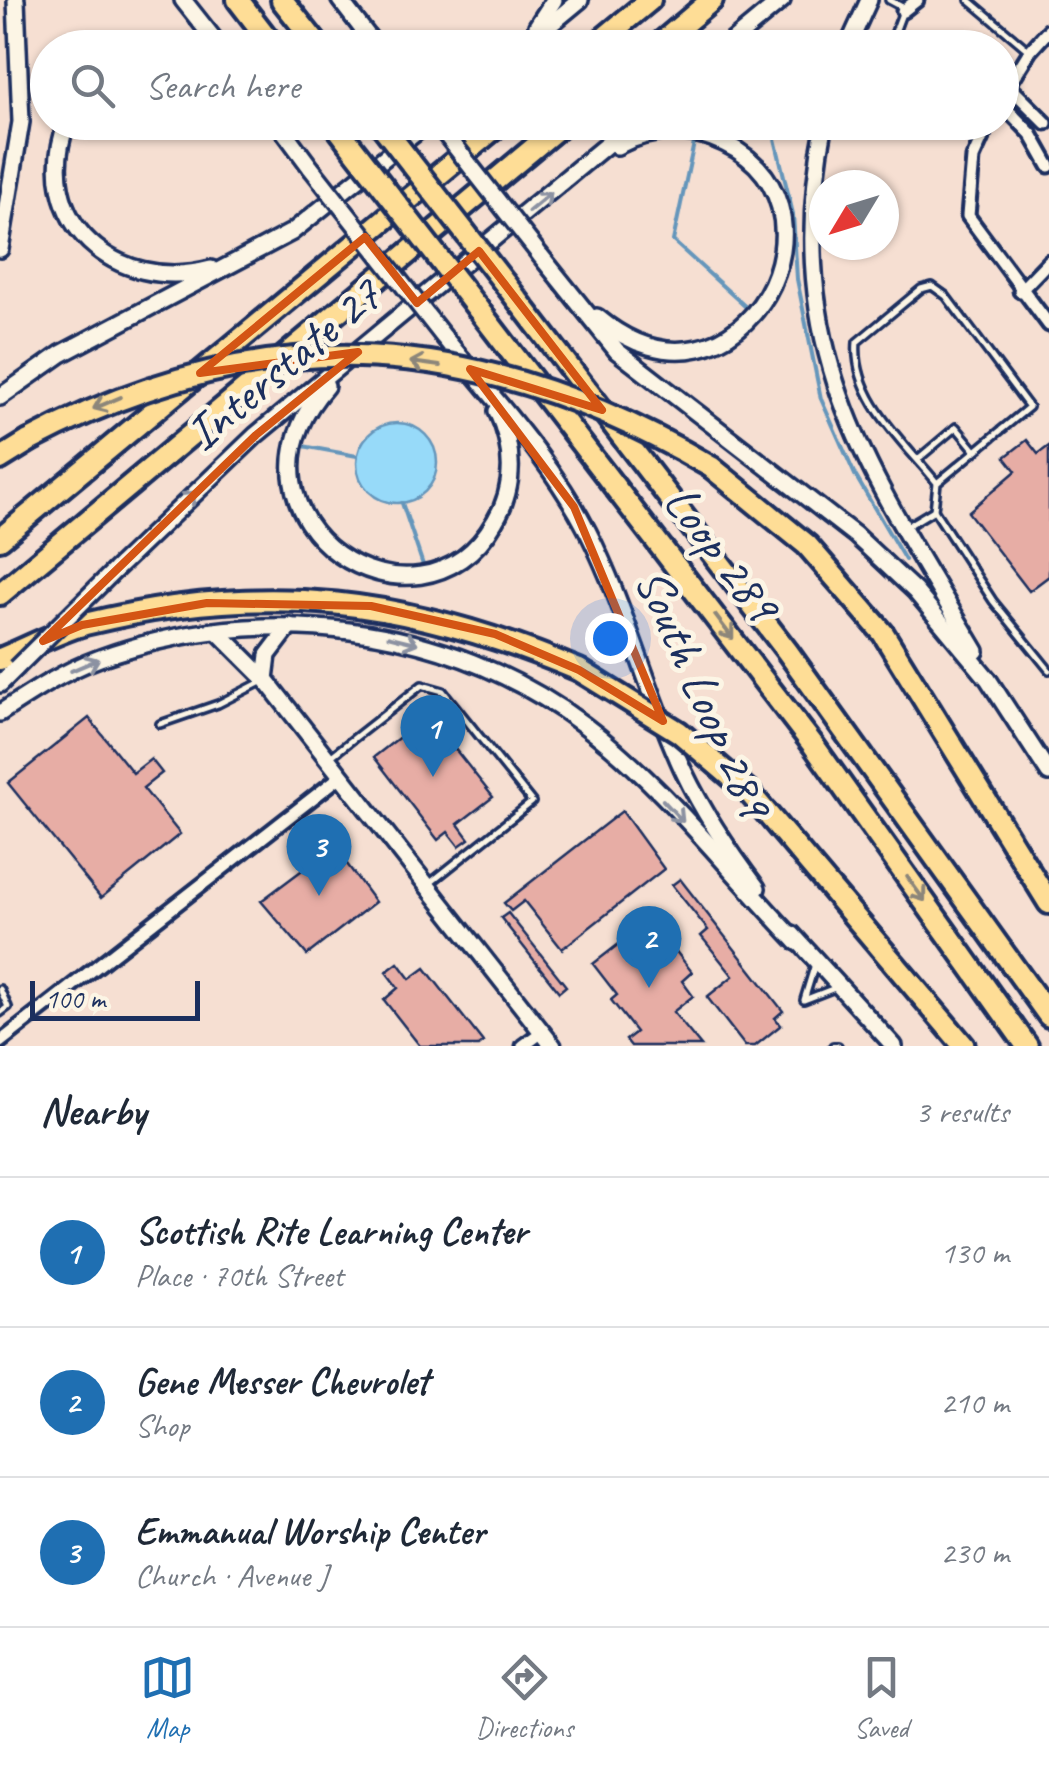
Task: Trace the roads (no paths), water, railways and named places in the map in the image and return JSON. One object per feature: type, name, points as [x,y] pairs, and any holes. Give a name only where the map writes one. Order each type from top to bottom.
[{"type":"highway","points":[[238,0],[261,30]]},
{"type":"highway","points":[[282,0],[306,30]]},
{"type":"highway","points":[[614,30],[650,0]]},
{"type":"highway","points":[[676,30],[712,0]]},
{"type":"highway","name":"Loop 289","points":[[346,140],[814,746],[1026,1046]]},
{"type":"highway","name":"Loop 289","points":[[392,140],[788,651],[1049,1016]]},
{"type":"highway","points":[[0,539],[480,140]]},
{"type":"highway","points":[[0,594],[543,140]]},
{"type":"highway","points":[[0,459],[95,408],[177,378],[262,358],[331,354],[478,371],[552,391],[644,428],[711,468],[807,545],[883,634],[1049,903]]},
{"type":"highway","points":[[8,664],[82,625],[160,610],[263,600],[371,606],[495,634],[580,670],[679,732],[748,790],[964,1046]]},
{"type":"main road","points":[[0,249],[21,122],[16,0]]},
{"type":"main road","points":[[183,0],[207,30]]},
{"type":"main road","points":[[340,0],[364,30]]},
{"type":"main road","points":[[350,0],[367,30]]},
{"type":"main road","points":[[534,30],[554,0]]},
{"type":"main road","points":[[542,30],[580,0]]},
{"type":"main road","points":[[746,30],[782,0]]},
{"type":"main road","points":[[855,30],[869,0]]},
{"type":"main road","points":[[61,140],[58,150],[63,200],[71,220],[93,246],[122,266],[156,275],[200,272],[292,232]]},
{"type":"main road","name":"South Loop 289","points":[[290,140],[574,507],[604,565],[691,787],[716,832],[797,942],[894,1046]]},
{"type":"main road","name":"Interstate 27","points":[[0,397],[61,354],[292,232],[409,140]]},
{"type":"main road","points":[[447,140],[566,292],[617,350],[892,568],[954,636],[1024,731]]},
{"type":"main road","name":"Interstate 27","points":[[0,684],[8,664],[115,570],[256,435],[613,140]]},
{"type":"main road","points":[[591,159],[634,140]]},
{"type":"main road","points":[[566,292],[632,342],[686,351],[716,342],[752,318],[775,284],[784,253],[782,219],[771,189],[743,157],[718,140]]},
{"type":"main road","points":[[823,140],[812,224],[821,333],[860,453],[1049,773]]},
{"type":"main road","points":[[369,342],[304,414],[291,454],[294,489],[310,528],[340,557],[356,565],[391,576],[428,572],[458,560],[491,529],[505,502],[511,470],[507,438],[486,390]]},
{"type":"main road","points":[[265,679],[268,655],[290,626]]},
{"type":"main road","points":[[0,712],[62,674],[100,658],[217,631],[290,626],[356,630],[410,641],[499,675],[554,704],[607,744],[642,776],[797,942]]},
{"type":"main road","points":[[217,631],[265,679],[553,1046]]},
{"type":"street","points":[[902,10],[917,0]]},
{"type":"street","points":[[1019,68],[1049,30]]},
{"type":"street","points":[[1019,102],[1048,122],[1031,134]]},
{"type":"street","points":[[1019,122],[1049,166]]},
{"type":"street","points":[[981,140],[973,158],[968,216],[1049,326]]},
{"type":"street","points":[[1020,291],[1049,261]]},
{"type":"street","points":[[0,1042],[340,776]]},
{"type":"street","points":[[524,1046],[542,1032]]},
{"type":"lane","points":[[889,0],[902,10],[895,30]]},
{"type":"lane","points":[[969,0],[1005,30]]},
{"type":"lane","points":[[1019,42],[1030,51]]},
{"type":"lane","points":[[936,483],[1028,407],[946,296],[932,286],[921,289],[856,342],[861,386],[936,483],[934,510],[994,601],[1049,670]]},
{"type":"lane","points":[[918,459],[956,427],[975,450]]},
{"type":"lane","points":[[903,529],[934,510]]},
{"type":"lane","points":[[160,724],[235,697],[265,679]]},
{"type":"lane","points":[[328,760],[422,685],[443,691],[532,802],[427,886]]},
{"type":"lane","points":[[816,962],[804,1000],[839,987]]},
{"type":"lane","points":[[0,989],[8,1006],[0,1013]]},
{"type":"water","points":[[389,423],[405,423],[426,434],[437,463],[426,492],[405,503],[389,503],[375,497],[363,485],[357,471],[357,455],[363,441],[375,429]]},
{"type":"waterway","points":[[775,140],[793,214],[797,279],[821,399],[855,475],[905,560]]},
{"type":"waterway","points":[[694,143],[673,241],[748,309]]},
{"type":"waterway","points":[[303,446],[357,456]]},
{"type":"waterway","points":[[402,503],[423,565]]},
{"type":"place","name":"Scottish Rite Learning Center","points":[[433,777]]},
{"type":"place","name":"Emmanual Worship Center","points":[[319,896]]},
{"type":"place","name":"Gene Messer Chevrolet","points":[[649,988]]}]
